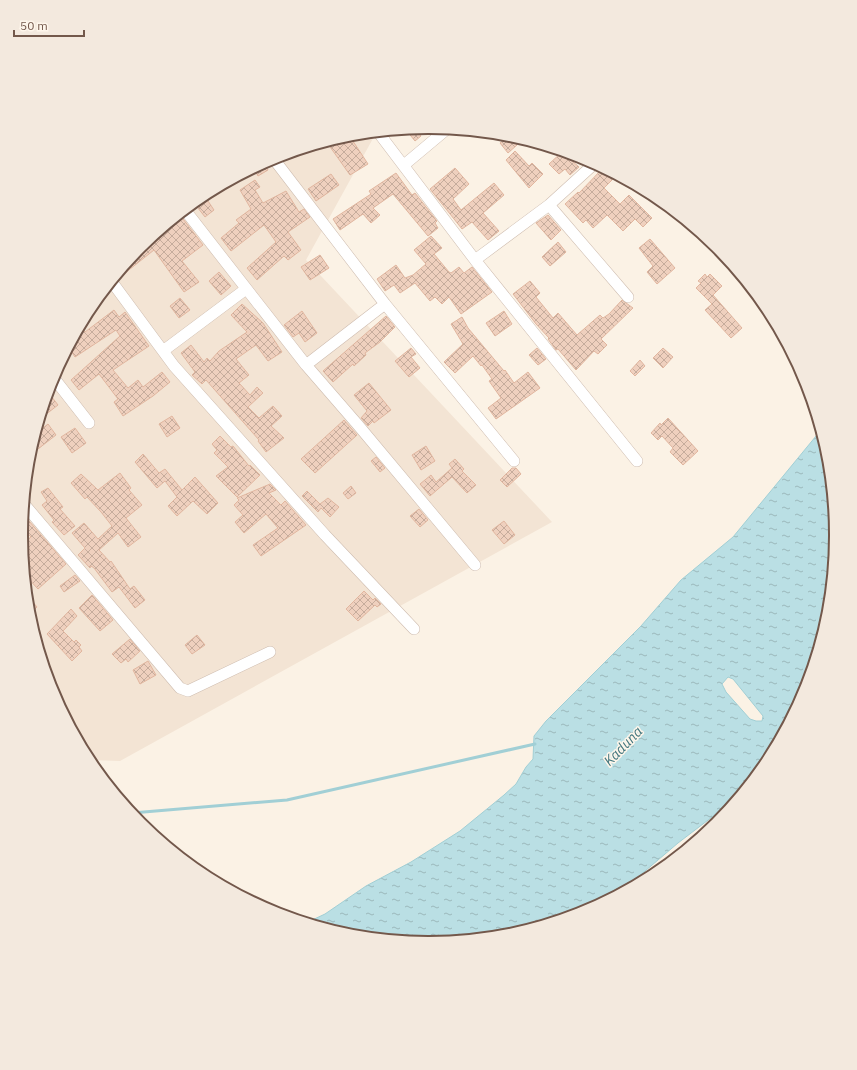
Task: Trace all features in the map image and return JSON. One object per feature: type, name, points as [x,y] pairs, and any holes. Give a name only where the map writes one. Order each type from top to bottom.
[{"type":"street","points":[[404,165],[440,134]]},
{"type":"street","points":[[382,137],[475,260],[637,461]]},
{"type":"street","points":[[278,164],[385,304],[514,461]]},
{"type":"street","points":[[475,260],[549,204],[589,168]]},
{"type":"street","points":[[549,204],[628,297]]},
{"type":"street","points":[[188,215],[306,365],[475,565]]},
{"type":"street","points":[[115,286],[174,366],[315,524],[414,629]]},
{"type":"street","points":[[163,351],[246,289]]},
{"type":"street","points":[[306,365],[385,304]]},
{"type":"street","points":[[58,383],[89,423]]},
{"type":"street","points":[[29,510],[180,688],[188,690],[270,652]]},
{"type":"shaded area","points":[[373,138],[306,260],[552,522],[120,761],[97,760],[69,712],[49,664],[31,587],[28,535],[31,483],[42,431],[58,382],[69,358],[95,312],[111,291],[145,252],[185,217],[228,188],[275,165],[325,148]]},
{"type":"water","name":"Kaduna","points":[[816,436],[826,483],[829,535],[826,587],[815,639],[799,688],[788,712],[762,758],[730,799],[715,815],[678,843],[641,874],[629,882],[582,905],[532,922],[481,932],[428,936],[376,932],[350,928],[315,919],[325,914],[366,886],[411,862],[460,831],[516,784],[526,767],[533,759],[534,736],[546,721],[641,626],[681,580],[733,537]],"holes":[[[728,677],[733,679],[763,716],[762,721],[750,719],[726,692],[722,684]]]},
{"type":"building","points":[[420,134],[421,136],[415,141],[410,135]]},
{"type":"building","points":[[353,141],[368,164],[350,175],[330,147]]},
{"type":"building","points":[[502,141],[517,145],[508,153],[500,143]]},
{"type":"building","points":[[515,151],[529,166],[532,163],[543,174],[529,188],[506,160]]},
{"type":"building","points":[[557,156],[573,162],[579,167],[570,175],[565,169],[559,174],[549,164]]},
{"type":"building","points":[[455,168],[469,184],[453,199],[461,210],[494,183],[504,195],[483,213],[499,231],[488,240],[472,222],[462,229],[430,189]]},
{"type":"building","points":[[267,169],[268,170],[258,176],[257,173]]},
{"type":"building","points":[[396,173],[412,195],[415,193],[437,221],[435,223],[438,228],[428,236],[393,194],[373,208],[380,215],[371,223],[363,214],[340,230],[333,219],[371,194],[369,191]]},
{"type":"building","points":[[599,173],[613,179],[604,188],[620,204],[629,195],[652,218],[643,227],[635,219],[623,231],[607,215],[593,228],[586,220],[583,223],[565,204],[578,192],[579,193]]},
{"type":"building","points":[[331,174],[339,185],[316,201],[308,189]]},
{"type":"building","points":[[255,180],[260,187],[255,190],[263,203],[286,191],[299,212],[304,209],[310,217],[288,232],[301,250],[288,260],[284,256],[257,280],[247,268],[276,242],[264,225],[231,251],[221,238],[239,223],[236,220],[251,209],[240,190]]},
{"type":"building","points":[[208,201],[214,210],[205,217],[198,208]]},
{"type":"building","points":[[548,215],[561,230],[551,240],[536,223]]},
{"type":"building","points":[[183,219],[203,245],[182,261],[199,282],[184,292],[154,250],[126,272],[164,234]]},
{"type":"building","points":[[431,236],[442,248],[434,254],[449,272],[451,273],[459,267],[464,273],[472,267],[492,292],[461,314],[449,297],[442,304],[435,297],[430,301],[415,283],[400,293],[394,285],[385,291],[377,279],[396,265],[405,278],[413,275],[426,264],[414,250]]},
{"type":"building","points":[[650,239],[675,268],[657,284],[647,272],[653,266],[639,248]]},
{"type":"building","points":[[558,242],[566,252],[550,266],[542,257]]},
{"type":"building","points":[[320,255],[329,268],[310,280],[301,267]]},
{"type":"building","points":[[219,272],[231,286],[221,295],[209,281]]},
{"type":"building","points":[[705,274],[707,277],[710,274],[722,286],[713,295],[742,328],[731,338],[705,310],[712,304],[696,288],[701,283],[698,281]]},
{"type":"building","points":[[530,281],[540,293],[536,297],[553,318],[558,313],[577,335],[600,315],[603,318],[609,314],[622,300],[633,308],[601,339],[607,345],[598,354],[594,351],[576,370],[558,349],[556,350],[548,339],[549,338],[513,294]]},
{"type":"building","points":[[180,298],[190,310],[179,318],[170,306]]},
{"type":"building","points":[[242,304],[263,323],[282,352],[268,361],[256,345],[236,359],[249,375],[239,383],[250,395],[257,387],[263,393],[248,407],[259,418],[273,406],[282,416],[271,426],[284,438],[266,452],[258,441],[259,440],[206,380],[202,384],[192,375],[195,372],[181,353],[191,345],[204,362],[207,358],[210,361],[219,351],[247,332],[231,315]]},
{"type":"building","points":[[114,310],[119,317],[125,312],[149,346],[113,370],[128,388],[138,380],[143,387],[162,372],[170,382],[153,396],[123,416],[114,402],[118,399],[99,374],[79,390],[71,380],[120,336],[116,330],[75,357],[72,353],[84,331],[85,332]]},
{"type":"building","points":[[302,311],[317,333],[305,342],[299,333],[293,337],[284,325]]},
{"type":"building","points":[[504,311],[512,324],[495,336],[486,323]]},
{"type":"building","points":[[386,316],[395,327],[380,342],[365,353],[366,355],[354,366],[353,364],[333,382],[323,371]]},
{"type":"building","points":[[462,317],[468,328],[504,371],[505,370],[514,383],[528,372],[540,388],[496,419],[488,408],[501,398],[489,381],[492,379],[482,365],[481,366],[473,356],[455,373],[444,362],[463,344],[451,324]]},
{"type":"building","points":[[411,348],[416,354],[411,357],[420,368],[409,377],[395,361]]},
{"type":"building","points":[[537,348],[546,359],[538,365],[529,355]]},
{"type":"building","points":[[663,348],[673,357],[663,368],[653,358]]},
{"type":"building","points":[[640,360],[645,366],[635,376],[630,371]]},
{"type":"building","points":[[369,383],[391,410],[374,423],[373,421],[368,426],[361,418],[367,411],[354,395]]},
{"type":"building","points":[[52,397],[58,405],[47,414]]},
{"type":"building","points":[[172,416],[180,428],[167,437],[159,424]]},
{"type":"building","points":[[668,418],[698,451],[683,465],[670,452],[673,448],[662,436],[658,440],[651,433],[660,423],[661,425]]},
{"type":"building","points":[[344,420],[357,435],[315,473],[301,459]]},
{"type":"building","points":[[48,424],[56,435],[38,449],[42,431],[43,428]]},
{"type":"building","points":[[75,428],[86,443],[72,453],[61,437]]},
{"type":"building","points":[[220,436],[231,447],[233,446],[249,466],[250,465],[260,475],[237,497],[216,476],[228,467],[214,453],[217,450],[212,444]]},
{"type":"building","points":[[426,446],[435,461],[421,470],[412,455]]},
{"type":"building","points":[[143,454],[159,473],[165,469],[182,490],[195,477],[218,503],[207,514],[193,501],[177,516],[168,506],[177,497],[165,481],[157,488],[135,462]]},
{"type":"building","points":[[376,457],[385,468],[380,472],[371,461]]},
{"type":"building","points":[[455,459],[464,469],[462,471],[476,485],[467,493],[452,477],[430,496],[420,484],[431,475],[436,482],[452,468],[449,464]]},
{"type":"building","points":[[512,468],[516,468],[521,474],[507,487],[500,480]]},
{"type":"building","points":[[120,473],[131,488],[129,490],[142,505],[126,518],[141,537],[128,547],[118,533],[99,550],[110,562],[111,561],[130,589],[134,586],[145,600],[135,608],[119,587],[112,592],[94,568],[91,566],[90,568],[78,555],[85,548],[72,533],[84,523],[98,539],[112,526],[87,497],[85,499],[71,483],[81,474],[98,490]]},
{"type":"building","points":[[270,484],[276,490],[269,493],[281,505],[285,501],[306,525],[261,556],[253,545],[278,528],[266,514],[244,533],[235,522],[243,515],[234,505],[239,500],[237,498]]},
{"type":"building","points":[[351,486],[356,493],[348,499],[343,493]]},
{"type":"building","points":[[48,488],[63,507],[60,509],[75,526],[64,535],[52,522],[54,520],[42,505],[47,501],[41,492]]},
{"type":"building","points":[[307,491],[320,504],[328,498],[339,507],[330,517],[321,508],[318,512],[302,496]]},
{"type":"building","points":[[419,509],[428,520],[420,527],[410,516]]},
{"type":"building","points":[[29,520],[66,564],[38,589],[31,581],[28,539],[31,537],[28,534]]},
{"type":"building","points":[[504,521],[515,535],[504,544],[492,530]]},
{"type":"building","points":[[75,575],[80,581],[64,592],[60,586]]},
{"type":"building","points":[[364,591],[373,600],[375,598],[381,604],[377,607],[375,605],[358,621],[346,609]]},
{"type":"building","points":[[92,595],[113,620],[100,631],[79,608]]},
{"type":"building","points":[[71,609],[77,616],[63,631],[74,642],[76,640],[81,645],[79,647],[82,651],[72,661],[47,634]]},
{"type":"building","points":[[197,635],[205,645],[192,654],[185,645]]},
{"type":"building","points":[[130,639],[140,651],[128,662],[126,659],[121,663],[112,654]]},
{"type":"building","points":[[148,661],[156,675],[140,684],[133,670]]},
{"type":"waterway","points":[[140,812],[287,800],[535,744]]}]
